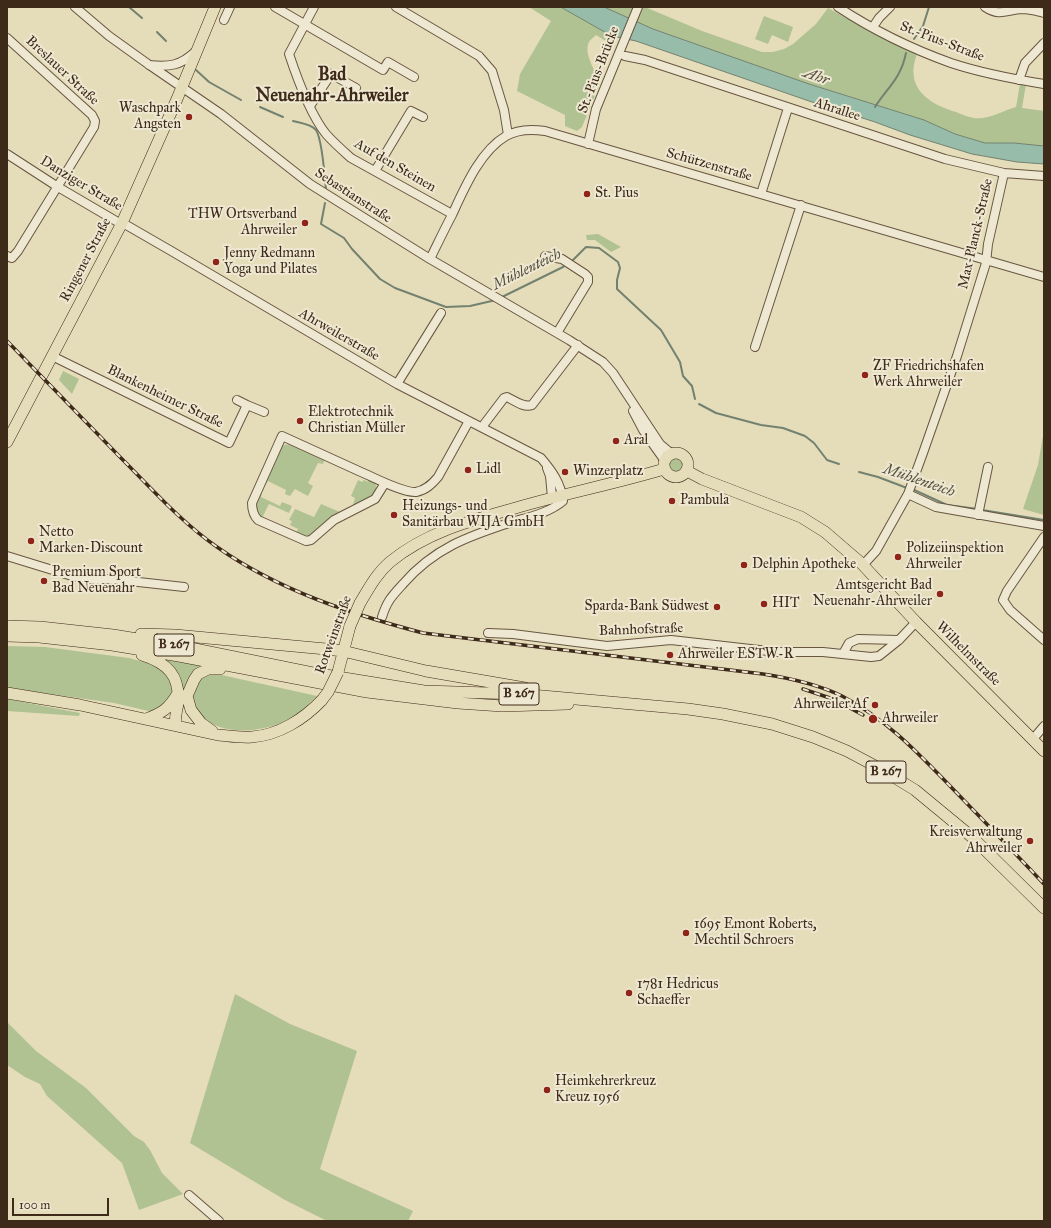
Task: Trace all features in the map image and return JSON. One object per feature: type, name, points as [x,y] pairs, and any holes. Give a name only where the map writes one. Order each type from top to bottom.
[{"type":"main road","name":"Ringener Straße","points":[[7,442],[122,223],[143,178],[182,87],[195,51],[215,7]]},
{"type":"main road","points":[[680,454],[684,456],[688,463],[687,471],[681,477],[669,476],[667,461],[680,454]]},
{"type":"main road","name":"Rotweinstraße","points":[[7,693],[80,705],[218,735],[254,737],[269,734],[300,720],[322,700],[334,683],[350,626],[360,603],[373,581],[389,563],[408,549],[427,538],[469,521],[557,496],[591,489],[667,461]]},
{"type":"main road","name":"Wilhelmstraße","points":[[687,471],[702,479],[801,517],[825,532],[863,565],[916,622],[1044,751]]},
{"type":"main road","name":"B 267","points":[[7,626],[40,627],[92,632],[180,646],[313,673],[424,691],[520,694],[615,702],[723,714],[772,724],[813,737],[847,751],[895,777],[928,800],[972,837],[1044,908]]},
{"type":"main road","points":[[92,632],[175,635],[344,651]]},
{"type":"main road","name":"B 267","points":[[7,636],[39,637],[112,645],[367,692],[458,703],[502,706],[615,702]]},
{"type":"main road","name":"B 267","points":[[112,645],[149,657],[162,664],[174,677],[191,710],[201,723],[218,735]]},
{"type":"main road","name":"B 267","points":[[344,651],[426,671],[615,702]]},
{"type":"main road","name":"B 267","points":[[146,719],[167,709],[183,694],[198,674],[208,669],[251,671]]},
{"type":"main road","name":"B 267","points":[[176,725],[175,718],[178,705],[183,694]]},
{"type":"street","name":"Sebastianstraße","points":[[75,7],[109,36],[221,114],[310,184],[430,259],[557,333],[602,362],[613,373],[625,391],[646,429],[660,444],[667,461]]},
{"type":"street","points":[[224,20],[230,7]]},
{"type":"street","points":[[275,7],[383,70],[388,62],[414,77]]},
{"type":"street","name":"Auf den Steinen","points":[[314,7],[289,54],[310,106],[325,133],[351,158],[452,214]]},
{"type":"street","points":[[396,7],[479,56],[492,71],[504,110],[508,135]]},
{"type":"street","name":"St.-Pius-Brücke","points":[[588,144],[596,109],[638,7]]},
{"type":"street","name":"St.-Pius-Straße","points":[[838,7],[913,48],[951,63],[992,74],[1044,84]]},
{"type":"street","points":[[873,27],[878,18],[890,7]]},
{"type":"street","points":[[985,7],[998,13],[1025,9],[1044,13]]},
{"type":"street","name":"Breslauer Straße","points":[[8,40],[92,115],[95,121],[94,127],[58,187]]},
{"type":"street","points":[[1019,80],[1025,63],[1044,43]]},
{"type":"street","points":[[148,64],[166,66],[179,64],[195,51]]},
{"type":"street","name":"Ahrallee","points":[[625,56],[645,60],[945,159],[1004,173],[1044,176]]},
{"type":"street","points":[[310,106],[331,74],[356,88]]},
{"type":"street","points":[[761,194],[788,108]]},
{"type":"street","points":[[375,172],[412,111],[423,117]]},
{"type":"street","name":"Schützenstraße","points":[[430,259],[473,174],[482,160],[494,146],[508,135],[524,130],[533,130],[545,131],[1044,277]]},
{"type":"street","name":"Danziger Straße","points":[[7,154],[58,187],[122,223]]},
{"type":"street","name":"Max-Planck-Straße","points":[[863,565],[876,550],[909,491],[952,369],[987,260],[988,244],[1004,173]]},
{"type":"street","points":[[10,257],[18,252],[58,187]]},
{"type":"street","points":[[755,347],[801,206]]},
{"type":"street","name":"Ahrweilerstraße","points":[[122,223],[397,384],[541,458],[546,463],[557,496]]},
{"type":"street","points":[[545,256],[568,263],[586,274],[588,277],[588,282],[557,333]]},
{"type":"street","points":[[397,384],[441,313]]},
{"type":"street","points":[[482,427],[504,398],[507,397],[524,406],[532,405],[578,346]]},
{"type":"street","name":"Blankenheimer Straße","points":[[52,356],[229,442],[247,405]]},
{"type":"street","name":"Blankenheimer Straße","points":[[237,400],[264,412]]},
{"type":"street","points":[[385,482],[380,494],[371,503],[334,520],[310,540],[306,540],[258,520],[252,511],[252,503],[282,436],[385,482],[405,490],[415,492],[432,485],[469,421]]},
{"type":"street","points":[[979,511],[988,467]]},
{"type":"street","points":[[909,491],[936,507],[979,511],[1044,526]]},
{"type":"street","points":[[382,617],[388,601],[415,570],[441,551],[458,541],[553,508],[563,501],[557,496]]},
{"type":"street","points":[[1044,537],[1007,591],[1003,600],[1010,610],[1044,640]]},
{"type":"street","points":[[7,556],[72,576],[184,587]]},
{"type":"street","name":"Bahnhofstraße","points":[[488,633],[513,634],[607,646],[671,640],[777,652],[823,652],[871,657],[878,656],[899,640],[916,622]]},
{"type":"street","points":[[843,654],[849,643],[858,639],[899,640]]},
{"type":"street","points":[[1033,739],[1044,726]]},
{"type":"street","points":[[189,1195],[219,1221]]},
{"type":"shaded area","points":[[529,7],[561,7],[612,36],[612,45],[596,35],[589,42],[589,57],[600,83],[582,127],[577,131],[565,126],[565,115],[517,91],[520,74],[551,21]]},
{"type":"shaded area","points":[[561,7],[604,7],[653,29],[809,84],[924,120],[955,134],[985,143],[1014,143],[1044,146],[1044,164],[1017,162],[972,154],[910,135],[636,41],[612,36]]},
{"type":"shaded area","points":[[604,7],[645,7],[702,31],[762,52],[773,52],[784,49],[793,44],[816,24],[828,8],[875,34],[917,54],[914,66],[916,85],[928,99],[946,109],[974,118],[984,118],[1016,107],[1020,84],[1026,84],[1022,108],[1044,111],[1044,146],[1014,143],[985,143],[955,134],[924,120],[809,84],[653,29]]},
{"type":"shaded area","points":[[764,16],[793,27],[788,42],[772,35],[768,44],[755,39]]},
{"type":"shaded area","points":[[598,234],[621,247],[611,252],[595,240],[587,240],[586,235]]},
{"type":"shaded area","points":[[63,371],[79,379],[72,394],[59,380]]},
{"type":"shaded area","points":[[1044,430],[1044,515],[1023,509],[1038,465]]},
{"type":"shaded area","points":[[291,444],[325,459],[323,464],[318,463],[308,483],[313,486],[308,496],[295,489],[290,496],[285,494],[286,490],[268,481],[265,485],[264,484],[280,447]]},
{"type":"shaded area","points":[[677,456],[684,459],[687,466],[684,473],[677,476],[670,473],[667,466],[670,459]]},
{"type":"shaded area","points":[[370,479],[376,485],[375,494],[365,501],[353,505],[355,498],[351,496],[358,480],[368,482]]},
{"type":"shaded area","points":[[261,492],[261,497],[280,506],[282,502],[292,506],[289,513],[269,504],[262,518],[256,509]]},
{"type":"shaded area","points":[[321,504],[340,512],[312,536],[305,537],[296,533],[298,529],[290,525],[292,521],[289,520],[295,509],[314,517]]},
{"type":"shaded area","points":[[7,646],[45,647],[129,658],[158,666],[168,676],[173,686],[172,695],[168,702],[153,712],[114,703],[7,688]]},
{"type":"shaded area","points":[[160,657],[207,666],[184,692]]},
{"type":"shaded area","points":[[217,674],[317,696],[297,715],[274,726],[247,730],[221,728],[210,723],[198,714],[192,702],[192,694],[197,681],[204,676]]},
{"type":"shaded area","points":[[7,699],[80,713],[79,716],[7,711]]},
{"type":"shaded area","points":[[235,994],[290,1024],[357,1051],[320,1169],[413,1211],[408,1221],[327,1221],[285,1200],[190,1143]]},
{"type":"shaded area","points":[[7,1022],[36,1051],[86,1088],[134,1136],[144,1142],[162,1173],[183,1194],[139,1210],[122,1163],[47,1096],[40,1084],[25,1077],[7,1065]]},
{"type":"waterway","name":"Mühlenteich","points":[[129,7],[142,18]]},
{"type":"waterway","points":[[914,39],[923,26],[929,7]]},
{"type":"waterway","name":"Mühlenteich","points":[[157,32],[166,41]]},
{"type":"waterway","points":[[875,107],[894,82],[904,62],[906,53]]},
{"type":"waterway","name":"Mühlenteich","points":[[196,70],[209,82],[241,100]]},
{"type":"waterway","name":"Mühlenteich","points":[[260,107],[283,117]]},
{"type":"waterway","name":"Mühlenteich","points":[[293,121],[308,125],[316,130],[322,150],[326,190]]},
{"type":"waterway","name":"Mühlenteich","points":[[325,203],[321,224],[344,238],[352,249],[380,279],[395,288],[446,307],[470,306],[496,300]]},
{"type":"waterway","name":"Mühlenteich","points":[[571,262],[586,247],[599,248],[618,262],[620,268],[617,280],[617,289],[661,330],[680,362],[683,376],[692,386],[695,399]]},
{"type":"waterway","name":"Mühlenteich","points":[[502,297],[567,264]]},
{"type":"waterway","name":"Mühlenteich","points":[[699,404],[716,413],[761,425],[783,428],[805,436],[814,443],[827,460],[839,464]]},
{"type":"waterway","name":"Mühlenteich","points":[[859,472],[878,477],[907,488]]},
{"type":"waterway","name":"Mühlenteich","points":[[912,489],[947,505],[978,509]]},
{"type":"waterway","name":"Mühlenteich","points":[[982,510],[1044,520]]},
{"type":"railway","points":[[7,341],[191,527],[217,547],[265,576],[342,609],[423,633],[763,674],[783,677],[823,688],[858,705],[900,737],[998,835],[1044,884]]},
{"type":"railway","points":[[803,689],[833,699],[863,715]]},
{"type":"place","name":"Waschpark Angsten","points":[[189,117]]},
{"type":"place","name":"St. Pius","points":[[587,194]]},
{"type":"place","name":"THW Ortsverband Ahrweiler","points":[[305,223]]},
{"type":"place","name":"Jenny Redmann Yoga und Pilates","points":[[216,262]]},
{"type":"place","name":"ZF Friedrichshafen Werk Ahrweiler","points":[[865,375]]},
{"type":"place","name":"Elektrotechnik Christian Müller","points":[[300,421]]},
{"type":"place","name":"Aral","points":[[616,441]]},
{"type":"place","name":"Lidl","points":[[468,470]]},
{"type":"place","name":"Winzerplatz","points":[[565,472]]},
{"type":"place","name":"Pambula","points":[[672,501]]},
{"type":"place","name":"Heizungs- und Sanitärbau WIJA GmbH","points":[[394,515]]},
{"type":"place","name":"Netto Marken-Discount","points":[[31,541]]},
{"type":"place","name":"Polizeiinspektion Ahrweiler","points":[[898,557]]},
{"type":"place","name":"Delphin Apotheke","points":[[744,565]]},
{"type":"place","name":"Premium Sport Bad Neuenahr","points":[[44,581]]},
{"type":"place","name":"Amtsgericht Bad Neuenahr-Ahrweiler","points":[[940,594]]},
{"type":"place","name":"HIT","points":[[764,604]]},
{"type":"place","name":"Sparda-Bank Südwest","points":[[717,607]]},
{"type":"place","name":"Ahrweiler ESTW-R","points":[[670,655]]},
{"type":"place","name":"Ahrweiler Af","points":[[875,705]]},
{"type":"place","name":"Ahrweiler","points":[[873,719]]},
{"type":"place","name":"Kreisverwaltung Ahrweiler","points":[[1030,841]]},
{"type":"place","name":"1695 Emont Roberts, Mechtil Schroers","points":[[686,933]]},
{"type":"place","name":"1781 Hedricus Schaeffer","points":[[629,993]]},
{"type":"place","name":"Heimkehrerkreuz Kreuz 1956","points":[[547,1090]]},
{"type":"district","name":"Bad Neuenahr-Ahrweiler","points":[[332,86]]},
{"type":"water label","name":"Ahr","points":[[816,77]]}]
